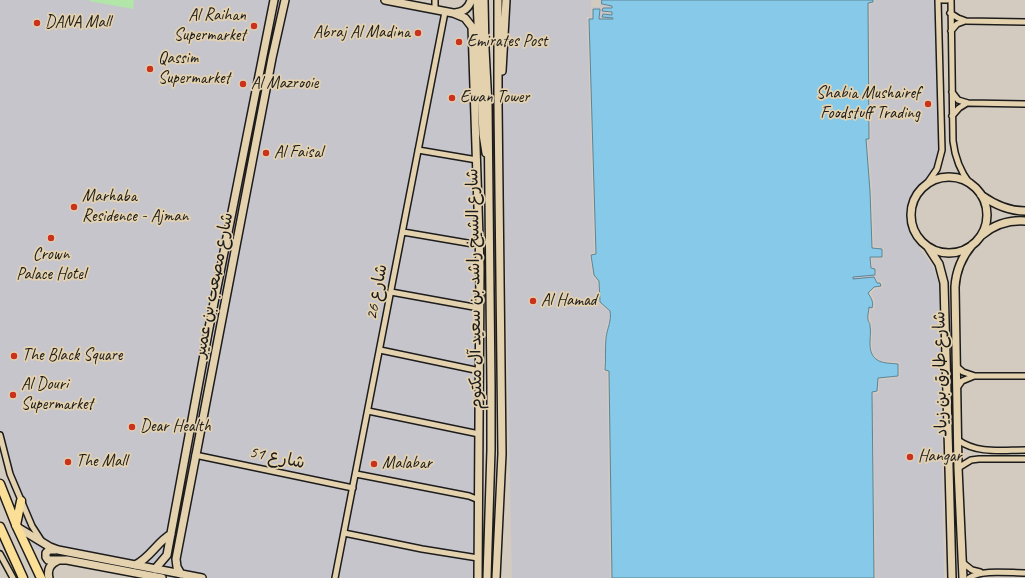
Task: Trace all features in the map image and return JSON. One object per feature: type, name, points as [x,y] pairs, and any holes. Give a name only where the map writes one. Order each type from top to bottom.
[{"type":"main road","name":"شارع مصعب بن عمير","points":[[168,555],[253,99],[274,0]]},
{"type":"main road","name":"شارع مصعب بن عمير","points":[[181,574],[177,567],[176,559],[272,58],[285,0]]},
{"type":"main road","points":[[385,0],[453,13],[460,13],[465,10],[469,6],[471,0]]},
{"type":"main road","points":[[477,0],[483,134],[484,147],[488,158]]},
{"type":"main road","name":"شارع الشيخ راشد بن سعيد آل مكتوم","points":[[484,0],[490,217],[491,450],[487,578]]},
{"type":"main road","name":"شارع الشيخ راشد بن سعيد آل مكتوم","points":[[496,578],[502,454],[498,0]]},
{"type":"main road","points":[[498,104],[502,80],[506,0]]},
{"type":"main road","points":[[453,13],[465,18],[472,27],[479,226],[480,371],[478,576]]},
{"type":"main road","points":[[475,123],[483,134]]},
{"type":"main road","points":[[1025,211],[996,205],[981,195],[970,184],[956,178],[948,177],[940,178],[926,185],[914,200],[911,213],[913,226],[919,238],[928,247],[939,252],[950,253],[961,251],[972,245],[991,228],[998,225],[1013,221],[1025,221]]},
{"type":"main road","points":[[979,238],[985,226],[986,214],[984,201],[981,195]]},
{"type":"main road","points":[[479,226],[490,217]]},
{"type":"main road","name":"شارع طارق بن زياد","points":[[963,578],[958,468],[955,278],[961,260],[972,245]]},
{"type":"main road","name":"شارع طارق بن زياد","points":[[928,247],[939,264],[944,283],[952,578]]},
{"type":"main road","points":[[479,434],[491,450]]},
{"type":"main road","points":[[0,484],[16,526],[41,578]]},
{"type":"main road","points":[[16,526],[21,500]]},
{"type":"main road","points":[[16,526],[50,547],[58,550],[202,578]]},
{"type":"main road","points":[[0,527],[2,536],[23,578]]},
{"type":"main road","points":[[135,565],[144,559],[171,534]]},
{"type":"main road","points":[[58,550],[50,550],[46,555],[48,560],[67,560],[160,578]]},
{"type":"main road","points":[[168,555],[168,559],[170,561],[176,559]]},
{"type":"main road","points":[[155,569],[168,555]]},
{"type":"main road","points":[[49,578],[48,572],[50,566],[58,561]]},
{"type":"main road","points":[[478,576],[487,566]]},
{"type":"street","points":[[435,0],[435,10]]},
{"type":"street","points":[[926,185],[937,169],[942,150],[938,0]]},
{"type":"street","points":[[942,0],[947,0]]},
{"type":"street","points":[[951,0],[953,141],[956,159],[964,177],[970,184]]},
{"type":"street","name":"شارع 26","points":[[336,578],[445,12]]},
{"type":"street","points":[[950,13],[966,21]]},
{"type":"street","points":[[951,31],[957,24],[966,21],[1025,22]]},
{"type":"street","points":[[952,92],[958,100],[968,103],[1025,104]]},
{"type":"street","points":[[952,116],[959,108],[968,103]]},
{"type":"street","points":[[418,150],[477,160]]},
{"type":"street","points":[[402,232],[479,245]]},
{"type":"street","points":[[391,292],[479,308]]},
{"type":"street","points":[[380,350],[480,371]]},
{"type":"street","points":[[956,366],[963,372],[975,376],[1025,376]]},
{"type":"street","points":[[956,388],[962,381],[975,376]]},
{"type":"street","points":[[368,411],[479,434]]},
{"type":"street","points":[[0,435],[10,474],[34,531],[43,542]]},
{"type":"street","points":[[958,440],[968,447],[980,450],[1025,450]]},
{"type":"street","name":"شارع 51","points":[[195,455],[353,488]]},
{"type":"street","points":[[958,468],[964,463],[978,459],[1025,459]]},
{"type":"street","points":[[356,474],[469,496],[479,500]]},
{"type":"street","points":[[344,533],[422,549],[478,558]]},
{"type":"street","points":[[0,554],[13,578]]},
{"type":"street","points":[[962,562],[972,570],[985,573]]},
{"type":"street","points":[[969,578],[976,574],[985,573],[1025,573]]},
{"type":"shaded area","points":[[0,0],[375,0],[469,17],[483,205],[481,578],[182,578],[54,555],[34,548],[5,471],[0,448]]},
{"type":"shaded area","points":[[500,0],[591,0],[591,7],[600,7],[602,0],[602,6],[611,6],[610,8],[602,7],[601,12],[610,14],[602,13],[601,17],[612,19],[600,19],[600,8],[591,8],[591,17],[587,17],[594,252],[589,254],[592,275],[598,282],[598,303],[609,312],[610,317],[604,339],[605,356],[603,372],[607,372],[610,578],[512,578]]},
{"type":"shaded area","points":[[875,0],[935,0],[938,13],[939,153],[935,169],[915,192],[911,200],[907,216],[909,232],[933,267],[939,284],[944,578],[876,578],[873,394],[879,393],[879,380],[900,377],[900,362],[883,361],[877,358],[873,353],[872,325],[870,316],[871,309],[874,311],[875,305],[874,298],[871,293],[875,289],[883,288],[882,281],[878,281],[875,277],[854,279],[854,277],[877,275],[876,268],[872,267],[872,258],[883,259],[884,248],[874,246],[868,141],[871,140],[870,4],[875,3]]},
{"type":"green space","points":[[134,0],[133,9],[89,1]]},
{"type":"water","points":[[602,0],[873,0],[873,2],[868,3],[869,139],[866,139],[872,248],[882,249],[882,257],[870,257],[871,268],[875,269],[875,275],[853,277],[853,279],[874,277],[877,283],[880,283],[881,286],[874,287],[868,293],[873,304],[872,308],[869,307],[868,317],[870,323],[870,348],[873,356],[878,361],[898,364],[898,376],[878,378],[877,391],[872,392],[874,578],[612,578],[609,371],[605,370],[606,338],[610,321],[610,311],[600,302],[599,281],[594,275],[591,255],[596,254],[589,19],[593,19],[593,9],[600,9],[599,19],[613,19],[602,17],[603,14],[612,15],[612,12],[602,11],[603,8],[612,8],[612,6],[602,4]]},
{"type":"place","name":"DANA Mall","points":[[37,23]]},
{"type":"place","name":"Al Raihan Supermarket","points":[[254,26]]},
{"type":"place","name":"Abraj Al Madina","points":[[418,33]]},
{"type":"place","name":"Emirates Post","points":[[459,42]]},
{"type":"place","name":"Qassim Supermarket","points":[[150,69]]},
{"type":"place","name":"Al Mazrooie","points":[[243,84]]},
{"type":"place","name":"Ewan Tower","points":[[452,98]]},
{"type":"place","name":"Shabia Mushairef Foodstuff Trading","points":[[928,104]]},
{"type":"place","name":"Al Faisal","points":[[266,153]]},
{"type":"place","name":"Marhaba Residence - Ajman","points":[[74,207]]},
{"type":"place","name":"Crown Palace Hotel","points":[[51,238]]},
{"type":"place","name":"Al Hamad","points":[[533,301]]},
{"type":"place","name":"The Black Square","points":[[14,356]]},
{"type":"place","name":"Al Douri Supermarket","points":[[13,395]]},
{"type":"place","name":"Dear Health","points":[[132,427]]},
{"type":"place","name":"Hangar","points":[[910,457]]},
{"type":"place","name":"The Mall","points":[[68,462]]},
{"type":"place","name":"Malabar","points":[[374,464]]}]
